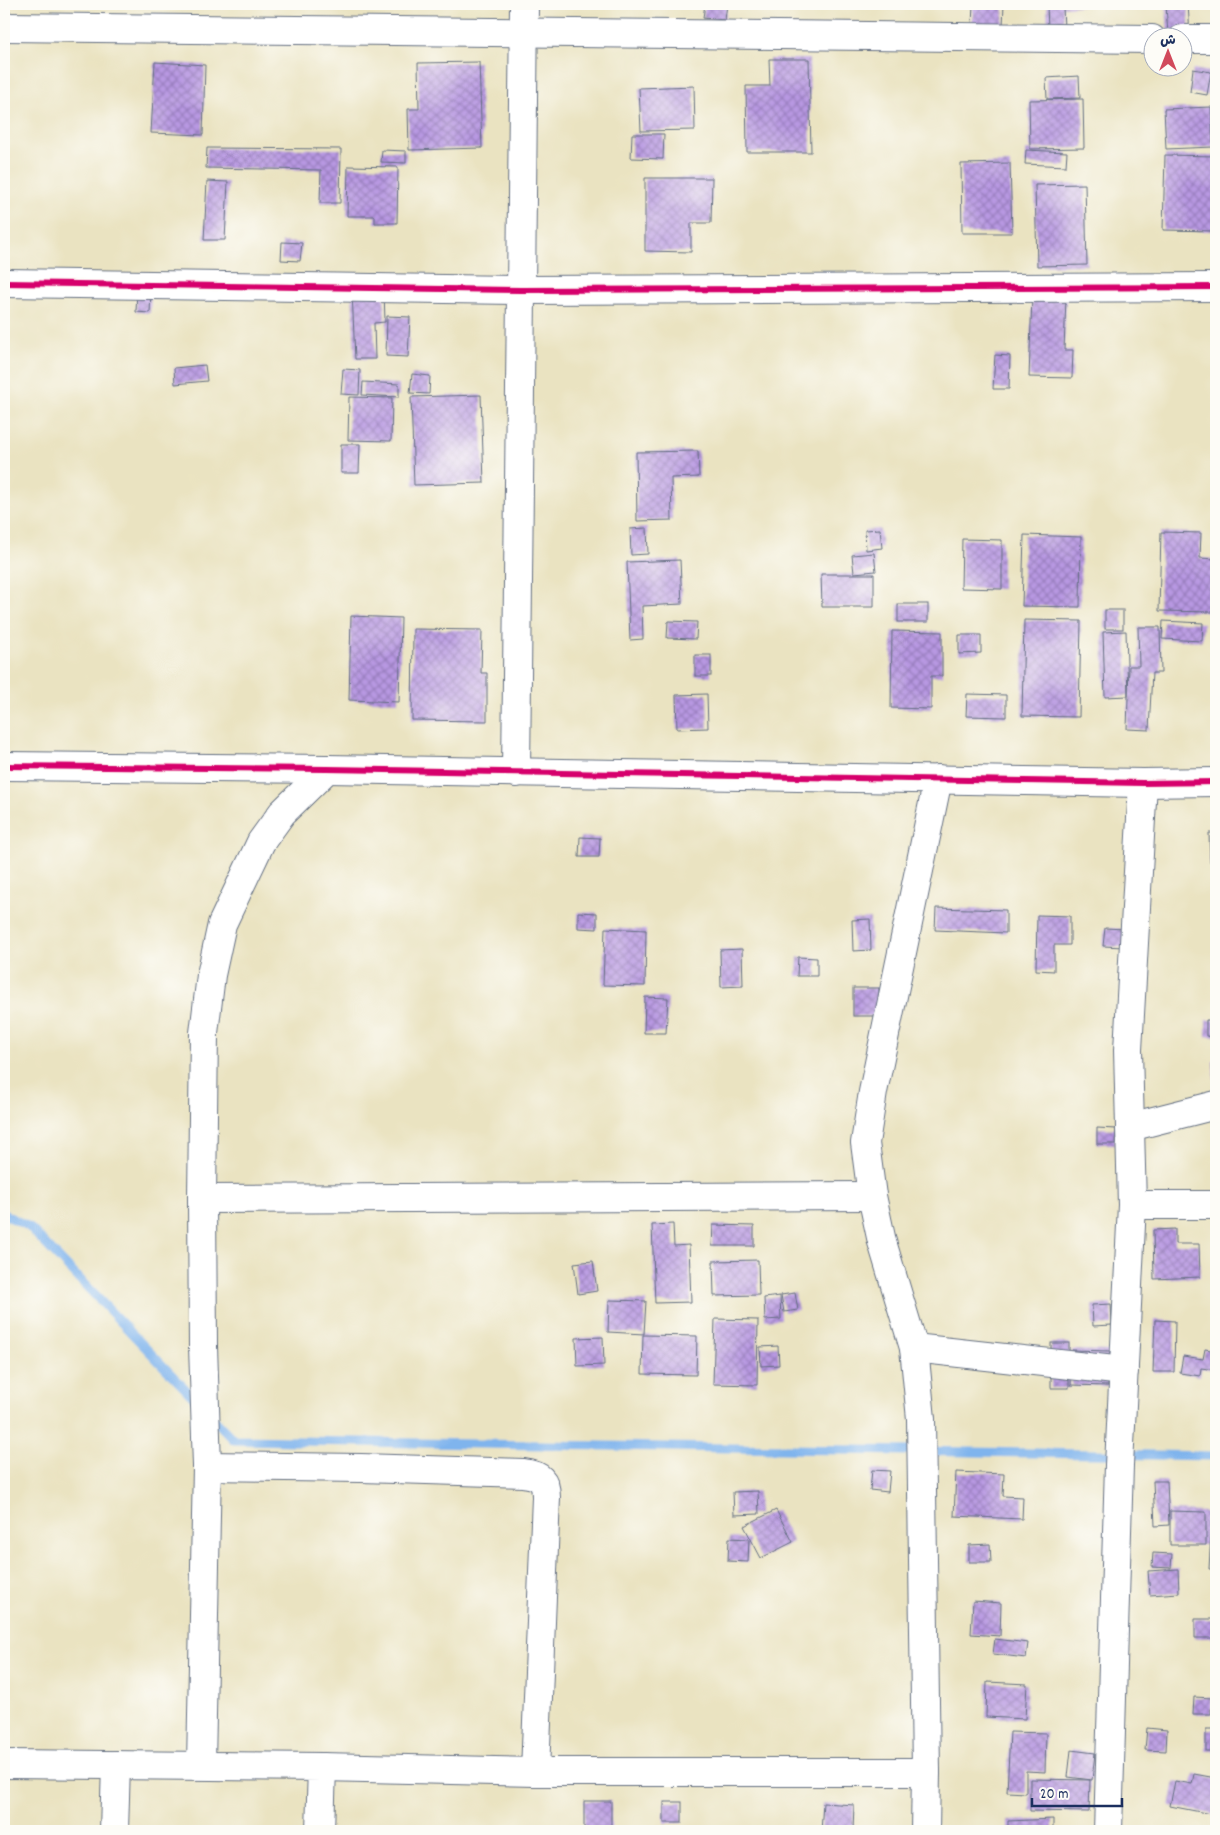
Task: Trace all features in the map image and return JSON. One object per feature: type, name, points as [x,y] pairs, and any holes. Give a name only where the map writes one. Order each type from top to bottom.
[{"type":"street","points":[[516,773],[524,4]]},
{"type":"street","points":[[4,27],[1142,38]]},
{"type":"street","points":[[1192,39],[1216,39]]},
{"type":"street","points":[[4,283],[521,290],[1216,287]]},
{"type":"street","points":[[4,766],[327,769],[1143,783],[1216,782]]},
{"type":"street","points":[[201,1766],[207,1466],[202,1346],[204,1034],[211,975],[222,924],[261,842],[282,814],[327,769]]},
{"type":"street","points":[[926,1831],[921,1419],[914,1348],[882,1242],[872,1196],[866,1143],[873,1092],[938,779]]},
{"type":"street","points":[[1108,1831],[1118,1475],[1132,1205],[1128,1050],[1143,783]]},
{"type":"street","points":[[1130,1128],[1216,1105]]},
{"type":"street","points":[[202,1199],[872,1196]]},
{"type":"street","points":[[1132,1205],[1216,1205]]},
{"type":"street","points":[[914,1348],[1124,1371]]},
{"type":"street","points":[[207,1466],[523,1473],[535,1475],[544,1482],[546,1497],[535,1772]]},
{"type":"street","points":[[4,1764],[322,1767],[535,1772],[926,1772]]},
{"type":"street","points":[[114,1831],[116,1765]]},
{"type":"street","points":[[320,1831],[322,1767]]},
{"type":"building","points":[[705,4],[727,4],[725,20],[703,18]]},
{"type":"building","points":[[973,4],[1004,4],[1003,26],[972,25]]},
{"type":"building","points":[[1033,4],[1093,5],[1063,7],[1064,28],[1048,28],[1047,6],[1033,6]]},
{"type":"building","points":[[1166,4],[1188,4],[1190,28],[1168,28]]},
{"type":"building","points":[[1203,4],[1216,4],[1216,7],[1202,7]]},
{"type":"building","points":[[769,59],[809,59],[811,152],[747,152],[746,86],[770,86]]},
{"type":"building","points":[[155,62],[205,65],[203,135],[151,133]]},
{"type":"building","points":[[479,62],[482,148],[409,150],[408,109],[419,109],[418,63]]},
{"type":"building","points":[[1193,69],[1211,72],[1207,95],[1190,92]]},
{"type":"building","points":[[1079,76],[1080,98],[1047,99],[1046,78]]},
{"type":"building","points":[[694,86],[695,130],[641,131],[639,88]]},
{"type":"building","points":[[1083,99],[1084,148],[1030,149],[1029,100]]},
{"type":"building","points":[[1211,107],[1213,147],[1166,149],[1164,109]]},
{"type":"building","points":[[632,134],[664,134],[663,159],[631,158]]},
{"type":"building","points":[[207,148],[341,149],[340,203],[320,203],[321,170],[206,168]]},
{"type":"building","points":[[382,150],[406,151],[406,163],[381,162]]},
{"type":"building","points":[[1026,150],[1067,152],[1066,166],[1025,164]]},
{"type":"building","points":[[1165,155],[1216,156],[1216,231],[1163,230]]},
{"type":"building","points":[[1010,163],[1012,233],[962,233],[961,164]]},
{"type":"building","points":[[348,166],[398,167],[397,223],[375,223],[375,216],[347,216]]},
{"type":"building","points":[[645,178],[712,178],[711,223],[691,223],[691,252],[645,251]]},
{"type":"building","points":[[207,181],[228,182],[225,240],[204,240]]},
{"type":"building","points":[[1085,184],[1087,265],[1037,266],[1035,185]]},
{"type":"building","points":[[282,242],[302,243],[300,261],[281,260]]},
{"type":"building","points":[[137,290],[151,291],[150,313],[136,312]]},
{"type":"building","points":[[384,290],[385,322],[374,323],[375,359],[355,359],[352,291]]},
{"type":"building","points":[[1032,297],[1066,298],[1064,350],[1073,350],[1072,378],[1029,377]]},
{"type":"building","points":[[387,316],[410,317],[408,357],[386,356]]},
{"type":"building","points":[[995,355],[1010,356],[1009,389],[993,389]]},
{"type":"building","points":[[205,365],[207,381],[175,384],[174,368]]},
{"type":"building","points":[[343,369],[360,370],[359,395],[341,394]]},
{"type":"building","points":[[412,374],[430,376],[429,394],[410,393]]},
{"type":"building","points":[[363,382],[399,384],[399,397],[362,395]]},
{"type":"building","points":[[481,395],[484,483],[414,485],[411,397]]},
{"type":"building","points":[[349,397],[392,398],[391,441],[348,440]]},
{"type":"building","points":[[341,444],[360,444],[359,473],[341,473]]},
{"type":"building","points":[[698,451],[699,477],[671,478],[672,520],[637,521],[636,452]]},
{"type":"building","points":[[647,528],[648,554],[631,555],[630,529]]},
{"type":"building","points":[[880,529],[882,548],[866,550],[865,530]]},
{"type":"building","points":[[1161,532],[1201,533],[1200,558],[1216,559],[1215,612],[1159,611]]},
{"type":"building","points":[[1024,535],[1081,537],[1080,607],[1022,606]]},
{"type":"building","points":[[962,539],[1002,540],[1002,589],[961,588]]},
{"type":"building","points":[[874,553],[876,571],[854,573],[852,555]]},
{"type":"building","points":[[680,560],[682,604],[642,606],[643,639],[630,640],[627,562]]},
{"type":"building","points":[[821,574],[874,574],[874,607],[822,607]]},
{"type":"building","points":[[898,604],[928,604],[928,622],[898,622]]},
{"type":"building","points":[[1105,610],[1123,610],[1123,629],[1105,629]]},
{"type":"building","points":[[351,616],[401,618],[399,702],[349,700]]},
{"type":"building","points":[[1024,620],[1081,621],[1079,717],[1022,716]]},
{"type":"building","points":[[668,621],[697,622],[696,639],[667,638]]},
{"type":"building","points":[[1163,621],[1203,623],[1202,641],[1162,639]]},
{"type":"building","points":[[1138,627],[1160,627],[1161,673],[1152,673],[1149,730],[1127,729],[1129,666],[1139,666]]},
{"type":"building","points":[[413,629],[482,630],[481,673],[487,673],[487,721],[412,720]]},
{"type":"building","points":[[892,631],[942,632],[942,676],[931,676],[931,709],[891,708]]},
{"type":"building","points":[[1126,631],[1128,696],[1105,697],[1103,632]]},
{"type":"building","points":[[959,635],[981,635],[981,653],[959,654]]},
{"type":"building","points":[[695,655],[711,655],[711,676],[695,676]]},
{"type":"building","points":[[707,694],[708,728],[677,729],[676,695]]},
{"type":"building","points":[[967,694],[1006,695],[1006,717],[966,716]]},
{"type":"building","points":[[1209,833],[1216,833],[1216,863],[1210,863]]},
{"type":"building","points":[[580,837],[600,838],[599,857],[579,857]]},
{"type":"building","points":[[936,908],[1006,910],[1006,933],[935,930]]},
{"type":"building","points":[[578,912],[597,913],[597,929],[578,928]]},
{"type":"building","points":[[1037,915],[1070,916],[1070,945],[1054,945],[1054,971],[1036,970]]},
{"type":"building","points":[[870,919],[871,950],[853,951],[852,920]]},
{"type":"building","points":[[605,928],[646,930],[645,986],[603,985]]},
{"type":"building","points":[[1105,928],[1125,929],[1124,947],[1103,946]]},
{"type":"building","points":[[742,949],[743,986],[721,987],[720,950]]},
{"type":"building","points":[[798,957],[817,958],[817,976],[797,976]]},
{"type":"building","points":[[853,988],[879,988],[879,1016],[853,1016]]},
{"type":"building","points":[[645,997],[668,998],[666,1033],[644,1033]]},
{"type":"building","points":[[1206,1020],[1216,1020],[1216,1037],[1206,1036]]},
{"type":"building","points":[[1213,1061],[1216,1061],[1216,1079],[1214,1079]]},
{"type":"building","points":[[1097,1128],[1116,1129],[1115,1144],[1097,1144]]},
{"type":"building","points":[[673,1224],[674,1246],[689,1245],[691,1302],[655,1303],[652,1225]]},
{"type":"building","points":[[713,1225],[754,1226],[754,1246],[712,1246]]},
{"type":"building","points":[[1175,1229],[1175,1244],[1199,1244],[1200,1277],[1154,1279],[1153,1230]]},
{"type":"building","points":[[758,1260],[759,1295],[714,1296],[713,1261]]},
{"type":"building","points":[[593,1261],[597,1291],[578,1294],[574,1263]]},
{"type":"building","points":[[795,1293],[798,1310],[784,1312],[781,1295]]},
{"type":"building","points":[[780,1296],[781,1319],[765,1320],[764,1298]]},
{"type":"building","points":[[609,1300],[646,1301],[644,1334],[608,1332]]},
{"type":"building","points":[[1111,1304],[1112,1325],[1093,1326],[1092,1305]]},
{"type":"building","points":[[715,1319],[758,1320],[757,1385],[713,1384]]},
{"type":"building","points":[[1155,1320],[1175,1321],[1174,1372],[1153,1372]]},
{"type":"building","points":[[643,1335],[697,1336],[696,1375],[642,1374]]},
{"type":"building","points":[[603,1337],[604,1365],[577,1366],[576,1338]]},
{"type":"building","points":[[1051,1343],[1069,1343],[1069,1388],[1051,1388]]},
{"type":"building","points":[[778,1346],[779,1365],[761,1366],[760,1347]]},
{"type":"building","points":[[1205,1349],[1216,1351],[1216,1370],[1201,1368],[1200,1376],[1180,1373],[1183,1356],[1203,1359]]},
{"type":"building","points":[[1072,1350],[1110,1351],[1108,1386],[1071,1385]]},
{"type":"building","points":[[872,1470],[890,1471],[888,1492],[870,1490]]},
{"type":"building","points":[[956,1472],[1004,1474],[1003,1496],[1023,1497],[1022,1519],[954,1516]]},
{"type":"building","points":[[1153,1481],[1167,1481],[1169,1525],[1155,1526]]},
{"type":"building","points":[[758,1491],[759,1514],[734,1515],[733,1492]]},
{"type":"building","points":[[776,1510],[793,1542],[761,1558],[744,1526]]},
{"type":"building","points":[[1170,1511],[1206,1512],[1206,1545],[1170,1545]]},
{"type":"building","points":[[1211,1533],[1216,1533],[1216,1569],[1209,1569]]},
{"type":"building","points":[[729,1538],[749,1539],[748,1562],[728,1561]]},
{"type":"building","points":[[990,1544],[991,1562],[969,1562],[969,1545]]},
{"type":"building","points":[[1153,1553],[1172,1554],[1171,1568],[1152,1567]]},
{"type":"building","points":[[1178,1569],[1179,1593],[1150,1595],[1148,1571]]},
{"type":"building","points":[[973,1601],[1001,1603],[1000,1636],[971,1634]]},
{"type":"building","points":[[1195,1619],[1216,1619],[1216,1660],[1213,1660],[1213,1638],[1195,1638]]},
{"type":"building","points":[[995,1639],[1028,1643],[1026,1658],[993,1654]]},
{"type":"building","points":[[987,1682],[1027,1684],[1025,1719],[986,1717]]},
{"type":"building","points":[[1194,1697],[1212,1698],[1211,1714],[1193,1714]]},
{"type":"building","points":[[1147,1728],[1167,1730],[1166,1751],[1145,1750]]},
{"type":"building","points":[[1206,1729],[1216,1729],[1216,1751],[1206,1751]]},
{"type":"building","points":[[1010,1732],[1046,1733],[1045,1772],[1026,1771],[1026,1793],[1007,1792]]},
{"type":"building","points":[[1071,1750],[1095,1753],[1092,1780],[1068,1777]]},
{"type":"building","points":[[1194,1774],[1216,1778],[1216,1815],[1170,1806],[1175,1781],[1192,1784]]},
{"type":"building","points":[[1030,1779],[1090,1780],[1089,1812],[1030,1811]]},
{"type":"building","points":[[584,1801],[611,1801],[611,1831],[584,1831]]},
{"type":"building","points":[[664,1802],[682,1802],[682,1823],[664,1823]]},
{"type":"building","points":[[823,1803],[854,1805],[853,1830],[821,1831]]},
{"type":"building","points":[[1053,1819],[1053,1831],[1008,1831],[1008,1821]]},
{"type":"building","points":[[689,1829],[708,1830],[708,1831],[688,1831]]},
{"type":"waterway","points":[[4,1214],[29,1227],[199,1403]]},
{"type":"waterway","points":[[211,1416],[234,1440],[1216,1456]]},
{"type":"cycle path","points":[[4,283],[521,290],[1216,287]]},
{"type":"cycle path","points":[[4,766],[327,769],[1143,783],[1216,782]]}]
